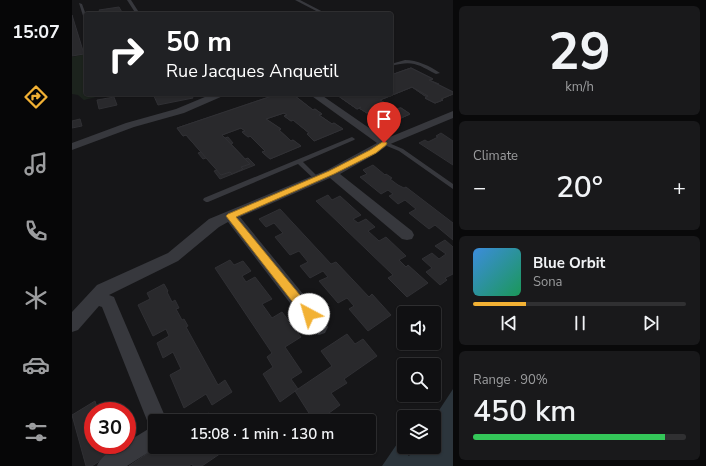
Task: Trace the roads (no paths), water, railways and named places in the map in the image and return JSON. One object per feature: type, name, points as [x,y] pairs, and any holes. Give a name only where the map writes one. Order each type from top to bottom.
[{"type":"street","points":[[72,147],[130,125],[180,111],[215,96]]},
{"type":"street","points":[[317,96],[384,143]]},
{"type":"street","points":[[72,324],[103,290],[173,257],[214,223],[332,173],[373,151],[384,143],[453,114]]},
{"type":"street","points":[[332,173],[407,235]]},
{"type":"street","points":[[231,216],[319,327]]},
{"type":"street","points":[[96,297],[108,302],[154,414]]},
{"type":"street","points":[[108,466],[148,440]]},
{"type":"lane","points":[[129,0],[137,12]]},
{"type":"lane","points":[[298,0],[321,12]]},
{"type":"lane","points":[[80,4],[84,14]]},
{"type":"lane","points":[[393,64],[405,60],[413,60],[438,73]]},
{"type":"lane","points":[[206,200],[352,139]]},
{"type":"lane","points":[[384,143],[402,150],[453,187]]},
{"type":"lane","points":[[299,161],[317,179]]}]
